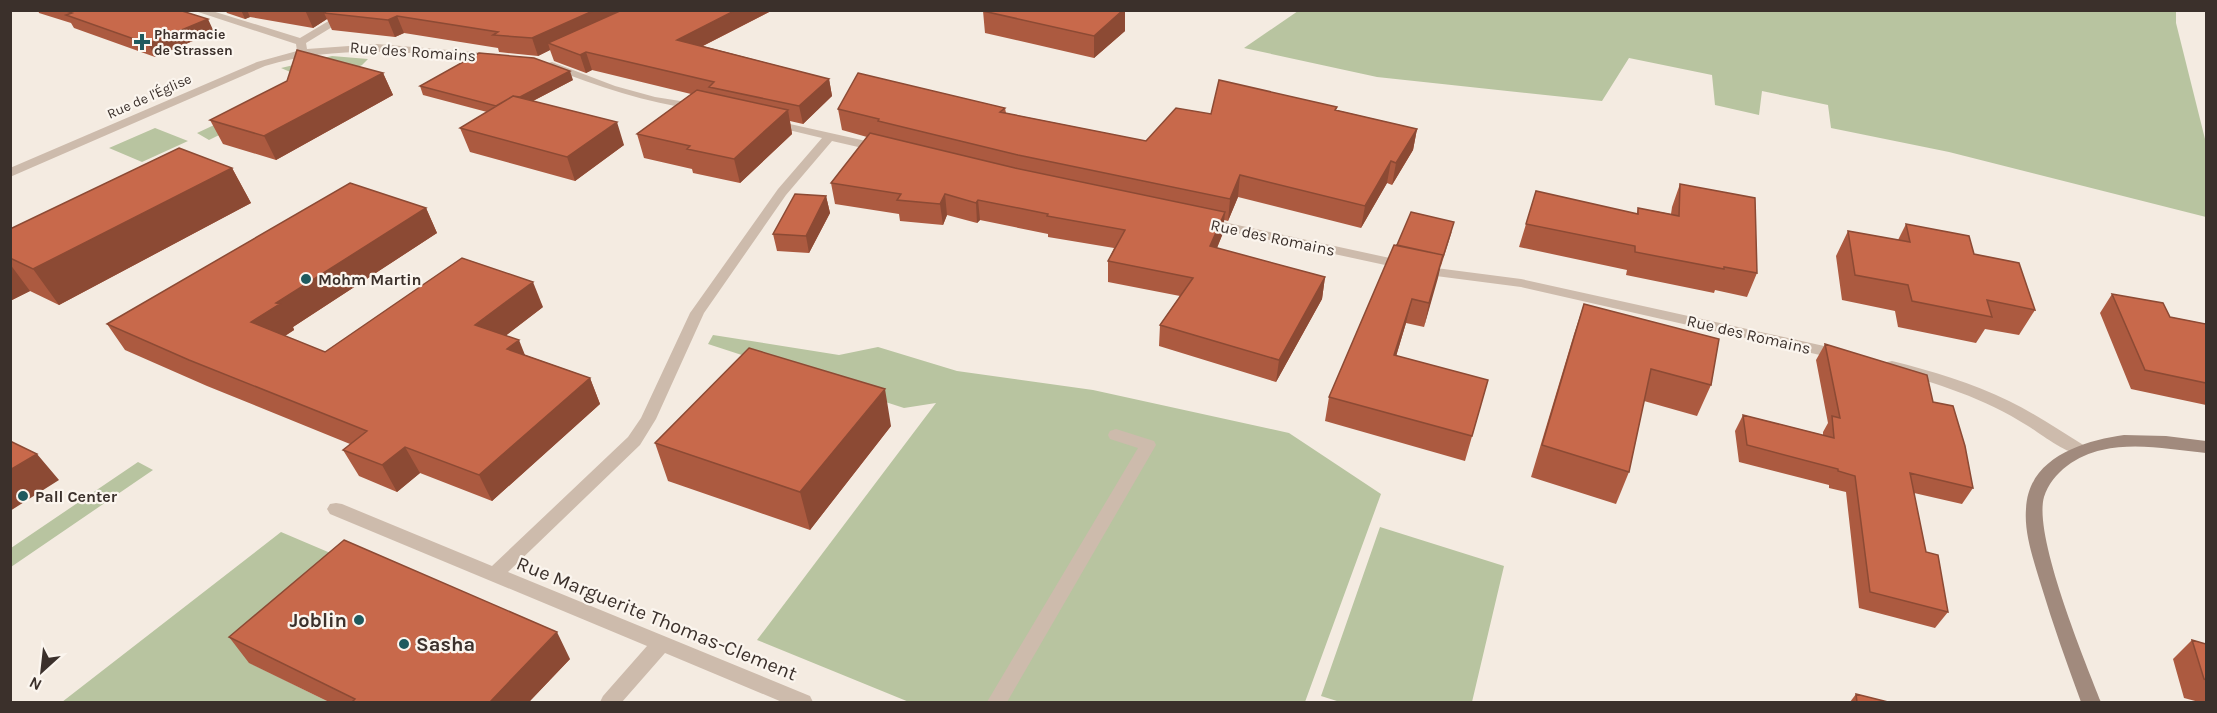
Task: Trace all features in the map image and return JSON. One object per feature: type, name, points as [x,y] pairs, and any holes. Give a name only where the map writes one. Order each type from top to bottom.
[{"type":"main road","points":[[2091,702],[2063,629],[2035,534],[2035,499],[2045,478],[2058,463],[2079,450],[2121,442],[2170,442],[2206,447]]},
{"type":"street","name":"Rue des Romains","points":[[197,10],[301,46],[369,47],[506,58]]},
{"type":"street","name":"Rue de l'Église","points":[[10,173],[301,46],[355,10]]},
{"type":"street","points":[[560,51],[539,60],[611,88],[654,100],[711,110]]},
{"type":"street","points":[[765,122],[888,150]]},
{"type":"street","name":"Rue Marguerite Thomas-Clement","points":[[494,575],[634,441],[648,419],[698,313],[782,192],[830,136]]},
{"type":"street","name":"Rue des Romains","points":[[1187,219],[1436,272],[1521,283],[1851,357]]},
{"type":"street","points":[[1873,362],[1944,379],[1976,392],[2007,406],[2079,450]]},
{"type":"street","points":[[997,702],[1149,445],[1116,435]]},
{"type":"street","name":"Rue Marguerite Thomas-Clement","points":[[336,510],[803,702]]},
{"type":"street","points":[[610,702],[661,644]]},
{"type":"green space","points":[[1298,11],[2176,11],[2176,23],[2206,143],[2206,217],[1949,152],[1831,128],[1828,105],[1762,91],[1759,115],[1715,105],[1712,75],[1629,58],[1602,101],[1377,77],[1244,48]]},
{"type":"green space","points":[[332,56],[368,59],[362,65],[209,140],[197,133],[300,85],[295,74],[281,68]]},
{"type":"green space","points":[[155,128],[188,141],[142,162],[109,148]]},
{"type":"green space","points":[[713,335],[839,355],[878,347],[957,371],[1093,390],[1289,433],[1381,494],[1305,702],[909,702],[757,640],[936,403],[904,408],[708,344]]},
{"type":"green space","points":[[138,462],[153,470],[11,567],[11,548]]},
{"type":"green space","points":[[1380,527],[1504,566],[1472,702],[1340,702],[1321,696]]},
{"type":"green space","points":[[281,532],[361,566],[250,663],[329,702],[62,702]]},
{"type":"building","points":[[64,10],[179,10],[208,19],[148,44],[66,15],[72,13]]},
{"type":"building","points":[[328,10],[595,10],[532,38],[493,35],[498,32],[397,16],[388,20],[324,13]]},
{"type":"building","points":[[622,10],[736,10],[677,40],[829,79],[799,106],[709,87],[714,82],[586,52],[580,55],[548,43]]},
{"type":"building","points":[[984,10],[1123,10],[1094,36]]},
{"type":"building","points":[[297,50],[383,73],[264,136],[210,120],[287,81]]},
{"type":"building","points":[[479,53],[534,58],[570,71],[520,97],[513,96],[496,106],[420,86]]},
{"type":"building","points":[[858,73],[1005,108],[1000,112],[1146,141],[1176,108],[1211,114],[1219,80],[1337,107],[1335,110],[1417,129],[1396,163],[1391,161],[1365,206],[1240,175],[1230,199],[1018,155],[838,109]]},
{"type":"building","points":[[697,90],[788,110],[734,159],[687,149],[690,146],[637,134]]},
{"type":"building","points":[[513,96],[617,122],[567,157],[460,128]]},
{"type":"building","points":[[870,133],[1015,168],[1225,212],[1210,246],[1325,277],[1279,360],[1160,325],[1193,278],[1108,261],[1125,230],[1047,216],[1048,214],[978,200],[976,203],[945,194],[940,204],[897,200],[901,194],[831,183]]},
{"type":"building","points":[[179,148],[232,168],[33,269],[10,258],[10,229]]},
{"type":"building","points":[[350,183],[426,208],[276,303],[280,304],[251,322],[325,352],[462,258],[533,282],[475,325],[519,340],[507,349],[590,378],[479,475],[405,447],[382,465],[343,450],[367,431],[189,360],[107,324]]},
{"type":"building","points":[[1680,184],[1755,198],[1757,273],[1635,252],[1635,246],[1526,224],[1536,191],[1638,214],[1638,208],[1679,216]]},
{"type":"building","points":[[795,194],[826,196],[806,236],[773,234]]},
{"type":"building","points":[[1411,212],[1454,222],[1443,257],[1443,255],[1397,245]]},
{"type":"building","points":[[1906,224],[1969,236],[1974,254],[2019,263],[2035,310],[1987,300],[1992,317],[1912,301],[1908,285],[1855,275],[1848,231],[1910,242]]},
{"type":"building","points":[[1394,245],[1443,255],[1429,303],[1412,299],[1394,355],[1488,380],[1472,436],[1329,397]]},
{"type":"building","points":[[2112,294],[2163,303],[2170,317],[2206,324],[2206,383],[2145,370]]},
{"type":"building","points":[[1584,304],[1719,339],[1711,385],[1651,369],[1629,472],[1542,445]]},
{"type":"building","points":[[1825,344],[1927,375],[1933,402],[1953,406],[1965,446],[1973,488],[1910,473],[1926,552],[1938,555],[1948,612],[1870,592],[1855,476],[1838,471],[1838,469],[1747,445],[1743,415],[1834,438],[1832,416],[1840,418]]},
{"type":"building","points":[[749,348],[885,389],[800,492],[655,443]]},
{"type":"building","points":[[10,441],[37,454],[10,470]]},
{"type":"building","name":"Sasha","points":[[344,540],[557,632],[490,702],[352,702],[355,699],[229,637]]},
{"type":"building","points":[[2192,640],[2206,644],[2206,680],[2204,679]]},
{"type":"building","points":[[1856,694],[1888,702],[1857,702]]},
{"type":"place","name":"Pharmacie de Strassen","points":[[142,42]]},
{"type":"place","name":"Mohm Martin","points":[[306,279]]},
{"type":"place","name":"Pall Center","points":[[23,496]]},
{"type":"place","name":"Joblin","points":[[359,620]]},
{"type":"place","name":"Sasha","points":[[404,644]]}]
